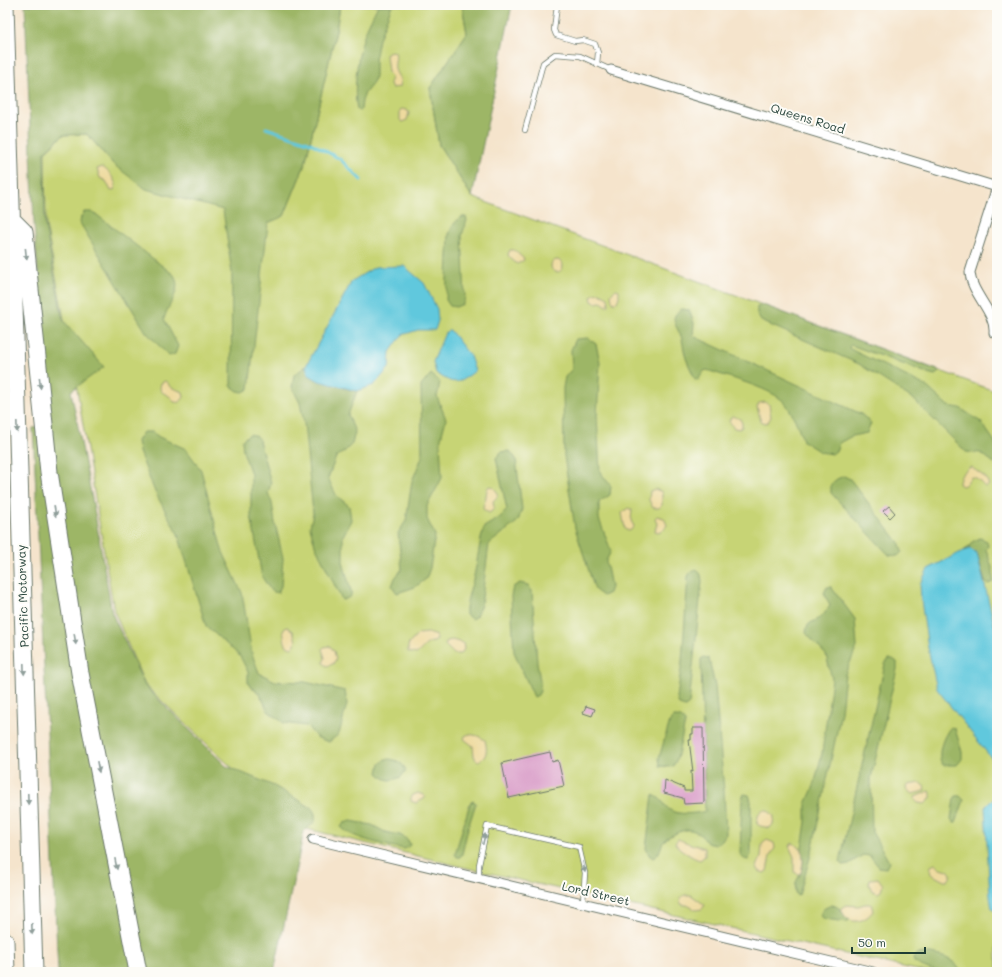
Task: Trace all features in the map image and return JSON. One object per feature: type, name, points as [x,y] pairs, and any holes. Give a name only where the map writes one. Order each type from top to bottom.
[{"type":"highway","name":"Pacific Motorway","points":[[5,5],[34,972]]},
{"type":"highway","points":[[12,220],[24,232],[49,472],[80,673],[138,972]]},
{"type":"highway","points":[[5,941],[6,972]]},
{"type":"street","name":"Queens Road","points":[[611,70],[997,187]]},
{"type":"street","points":[[994,333],[994,322],[972,284],[970,272],[997,187]]},
{"type":"street","name":"Lord Street","points":[[313,839],[873,972]]},
{"type":"lane","points":[[557,5],[554,30],[556,35],[575,41],[583,40],[595,44],[598,53],[597,64]]},
{"type":"lane","points":[[525,130],[543,63],[555,54],[580,56],[611,70]]},
{"type":"lane","points":[[479,878],[479,865],[487,826],[572,845],[579,847],[585,873],[583,902]]},
{"type":"green space","points":[[25,5],[340,5],[336,31],[305,164],[284,216],[268,223],[249,389],[243,392],[238,391],[231,386],[232,273],[223,210],[146,189],[114,165],[87,134],[63,135],[44,152],[45,225],[63,320],[104,367],[71,391],[95,514],[112,613],[145,686],[226,766],[274,786],[312,808],[315,814],[315,822],[304,831],[274,972],[58,972],[33,428],[51,425],[34,225]]},
{"type":"green space","points":[[340,5],[462,5],[467,33],[430,88],[439,145],[472,197],[997,392],[997,972],[925,972],[467,868],[303,828],[228,764],[145,685],[114,611],[74,371],[46,225],[45,152],[63,135],[87,134],[114,165],[284,216],[305,164],[336,31]]},
{"type":"green space","points":[[378,5],[392,5],[379,39],[373,83],[365,93],[360,111],[357,110],[355,93],[359,56],[364,35]]},
{"type":"green space","points":[[462,5],[512,5],[472,197],[439,145],[430,88],[467,33]]},
{"type":"green space","points":[[84,212],[91,212],[97,215],[174,275],[177,286],[176,292],[164,319],[178,346],[175,354],[169,356],[146,332],[80,223]]},
{"type":"green space","points":[[462,217],[466,217],[467,220],[462,235],[465,298],[463,304],[456,307],[450,306],[446,300],[449,234],[457,220]]},
{"type":"green space","points":[[763,305],[937,370],[939,372],[935,375],[927,373],[851,345],[849,347],[854,351],[926,386],[948,406],[960,408],[981,422],[997,445],[997,462],[994,463],[981,453],[966,452],[913,399],[859,364],[761,321],[757,314],[757,307]]},
{"type":"green space","points":[[682,309],[689,310],[694,323],[693,336],[861,414],[871,423],[867,433],[852,436],[839,443],[837,450],[832,454],[820,452],[803,441],[789,408],[775,395],[736,379],[707,370],[704,371],[698,380],[695,379],[686,358],[682,339],[674,320],[677,312]]},
{"type":"green space","points":[[588,338],[596,344],[600,362],[597,416],[600,472],[611,486],[610,495],[599,502],[599,519],[611,551],[606,561],[611,587],[609,593],[603,596],[595,590],[575,528],[564,456],[563,388],[565,377],[572,369],[571,350],[576,339]]},
{"type":"green space","points":[[306,366],[309,375],[341,387],[357,391],[348,415],[355,432],[352,444],[336,457],[328,478],[336,495],[349,506],[351,520],[343,536],[343,562],[351,596],[342,600],[315,545],[310,527],[313,513],[304,423],[300,403],[292,387],[294,375]]},
{"type":"green space","points":[[431,374],[440,382],[437,397],[446,419],[440,442],[442,478],[427,506],[427,519],[435,535],[430,568],[426,579],[415,587],[397,593],[392,586],[395,578],[402,569],[398,533],[406,521],[412,481],[422,457],[421,386]]},
{"type":"green space","points":[[143,432],[152,432],[159,437],[186,449],[201,470],[222,550],[242,593],[252,654],[259,673],[275,681],[305,682],[345,691],[347,704],[339,734],[329,742],[317,738],[307,726],[284,723],[268,711],[260,694],[248,684],[248,672],[240,656],[206,626],[178,534],[155,492],[139,452],[137,441]]},
{"type":"green space","points":[[250,434],[258,437],[271,483],[268,493],[272,503],[283,558],[281,586],[278,593],[271,591],[262,577],[251,515],[251,474],[243,451],[242,440]]},
{"type":"green space","points":[[510,451],[516,459],[522,509],[518,521],[489,544],[481,605],[476,616],[472,619],[466,615],[466,605],[473,581],[484,527],[499,518],[507,510],[496,458],[501,452]]},
{"type":"green space","points":[[844,476],[850,479],[900,544],[902,552],[898,556],[889,555],[831,493],[831,484]]},
{"type":"green space","points":[[980,538],[987,541],[988,546],[986,549],[993,571],[993,582],[988,584],[985,582],[977,553],[963,551],[969,547],[972,542]]},
{"type":"green space","points":[[698,570],[702,581],[689,704],[685,707],[679,705],[677,698],[682,661],[688,577],[692,572]]},
{"type":"green space","points":[[520,583],[528,585],[532,591],[537,662],[540,681],[540,691],[538,695],[534,697],[514,652],[511,596],[513,587]]},
{"type":"green space","points":[[827,587],[831,587],[855,619],[857,647],[845,674],[841,712],[812,851],[799,895],[797,896],[795,892],[796,882],[801,873],[803,862],[802,849],[806,822],[806,804],[814,786],[822,753],[832,679],[826,655],[806,633],[809,624],[822,616],[830,606],[824,593]]},
{"type":"green space","points":[[704,657],[709,659],[715,686],[726,834],[716,845],[707,843],[704,838],[692,830],[683,830],[669,836],[663,843],[658,854],[653,858],[649,855],[646,848],[653,795],[659,798],[667,808],[673,812],[687,814],[705,811],[701,663],[701,659]]},
{"type":"green space","points":[[889,659],[893,659],[897,662],[897,669],[871,778],[872,832],[889,862],[886,868],[879,867],[870,856],[863,855],[849,864],[843,865],[840,862],[841,857],[885,664]]},
{"type":"green space","points":[[674,717],[681,718],[685,723],[677,759],[673,766],[660,766],[659,758],[670,721]]},
{"type":"green space","points":[[951,727],[955,729],[962,752],[962,759],[957,765],[943,765],[940,756],[941,745]]},
{"type":"green space","points":[[385,759],[392,759],[402,764],[406,770],[401,777],[389,780],[378,773],[380,764]]},
{"type":"green space","points":[[744,794],[749,795],[751,801],[751,855],[748,860],[742,858],[740,853],[742,799]]},
{"type":"green space","points":[[956,796],[960,796],[964,800],[956,823],[954,823],[951,819],[954,799]]},
{"type":"green space","points":[[473,801],[476,803],[462,854],[460,857],[457,857],[455,854],[470,803]]},
{"type":"green space","points":[[351,821],[372,825],[385,832],[400,835],[408,840],[410,845],[405,849],[353,835],[341,827],[344,823]]},
{"type":"green space","points":[[832,905],[840,909],[849,920],[847,922],[825,919],[820,916],[823,910]]},
{"type":"green space","points":[[926,953],[941,956],[950,960],[960,971],[936,971],[914,962],[913,958],[916,954]]},
{"type":"sand","points":[[388,52],[395,52],[396,56],[395,69],[400,79],[400,87],[392,88],[390,84],[391,78],[388,72],[386,55]]},
{"type":"sand","points":[[400,110],[407,110],[409,113],[407,120],[402,122],[400,120]]},
{"type":"sand","points":[[102,167],[109,172],[114,179],[116,185],[114,190],[111,191],[106,181],[100,178],[97,169]]},
{"type":"sand","points":[[510,250],[514,250],[524,259],[523,261],[517,264],[509,257],[508,254]]},
{"type":"sand","points":[[555,260],[559,260],[563,266],[559,272],[555,272],[551,268],[551,264]]},
{"type":"sand","points":[[616,289],[619,290],[619,297],[617,302],[614,303],[612,301],[611,294]]},
{"type":"sand","points":[[600,293],[608,297],[609,305],[607,306],[601,302],[595,303],[592,301],[591,297],[594,294]]},
{"type":"sand","points":[[165,381],[170,387],[183,392],[184,397],[181,401],[174,402],[170,397],[162,392],[160,389],[161,383]]},
{"type":"sand","points":[[765,402],[769,404],[771,417],[768,422],[765,423],[761,421],[757,407],[759,403]]},
{"type":"sand","points":[[733,416],[740,419],[742,423],[742,427],[739,429],[734,428],[729,421]]},
{"type":"sand","points":[[971,467],[986,478],[989,485],[985,487],[976,478],[971,477],[965,485],[962,486],[959,484],[962,474]]},
{"type":"sand","points":[[489,486],[493,487],[498,493],[497,497],[493,501],[494,507],[489,513],[483,509],[483,505]]},
{"type":"sand","points":[[655,489],[662,492],[662,505],[659,508],[653,508],[649,500],[650,491]]},
{"type":"sand","points":[[628,508],[632,510],[631,521],[634,526],[629,531],[625,529],[622,513]]},
{"type":"sand","points":[[657,516],[664,518],[667,525],[663,530],[658,532],[655,531],[657,524],[655,518]]},
{"type":"sand","points":[[288,627],[293,631],[295,638],[295,644],[292,648],[287,646],[284,639],[283,631]]},
{"type":"sand","points":[[428,633],[436,636],[437,640],[426,645],[416,654],[408,652],[408,645],[418,634]]},
{"type":"sand","points":[[452,640],[463,643],[464,649],[461,654],[454,654],[445,645],[447,641]]},
{"type":"sand","points":[[330,646],[334,651],[336,659],[333,664],[327,666],[323,663],[325,658],[322,649]]},
{"type":"sand","points":[[469,734],[478,736],[485,740],[485,755],[479,761],[476,760],[474,756],[473,746],[464,739],[465,736]]},
{"type":"sand","points":[[920,783],[924,786],[925,790],[921,792],[912,794],[906,789],[907,785]]},
{"type":"sand","points":[[929,791],[931,793],[931,798],[925,804],[918,803],[915,800],[915,797]]},
{"type":"sand","points":[[418,793],[425,797],[424,799],[416,803],[411,801],[413,795]]},
{"type":"sand","points":[[762,810],[767,810],[774,816],[773,824],[770,828],[757,824],[758,816]]},
{"type":"sand","points":[[678,839],[705,848],[705,856],[700,860],[686,853],[675,843]]},
{"type":"sand","points":[[767,840],[774,843],[775,848],[770,856],[767,871],[764,873],[759,871],[757,867],[761,857],[762,844]]},
{"type":"sand","points":[[793,843],[802,849],[803,862],[801,873],[798,874],[794,872],[794,857],[789,846]]},
{"type":"sand","points":[[935,864],[940,868],[948,870],[951,874],[947,881],[944,881],[931,874],[931,866]]},
{"type":"sand","points":[[878,878],[883,885],[881,891],[878,893],[872,891],[869,884],[870,879]]},
{"type":"sand","points":[[691,895],[705,905],[702,909],[696,910],[687,905],[682,905],[680,901],[681,897]]},
{"type":"sand","points":[[871,904],[873,911],[865,919],[860,921],[847,918],[843,914],[841,908],[846,905],[858,906]]},
{"type":"water","points":[[404,266],[424,283],[437,309],[438,321],[435,330],[418,330],[402,335],[390,352],[389,368],[374,385],[357,391],[319,381],[309,375],[306,366],[352,281],[375,267]]},
{"type":"water","points":[[450,330],[470,356],[475,371],[464,379],[456,382],[447,380],[436,373],[433,362],[445,333]]},
{"type":"water","points":[[970,549],[977,553],[997,636],[997,759],[992,759],[937,689],[928,648],[921,600],[920,584],[928,569],[963,551]]},
{"type":"water","points":[[997,795],[997,909],[992,909],[985,807]]},
{"type":"building","points":[[889,506],[895,513],[890,518],[883,511]]},
{"type":"building","points":[[586,706],[595,709],[592,716],[583,713]]},
{"type":"building","points":[[693,728],[703,728],[704,803],[684,804],[683,798],[664,793],[665,780],[684,788],[684,791],[692,791],[691,771],[693,772],[689,740],[691,740],[691,734],[693,734]]},
{"type":"building","points":[[550,752],[552,762],[558,760],[564,786],[509,798],[502,763]]},
{"type":"waterway","points":[[266,128],[311,143],[340,159],[361,180]]}]
